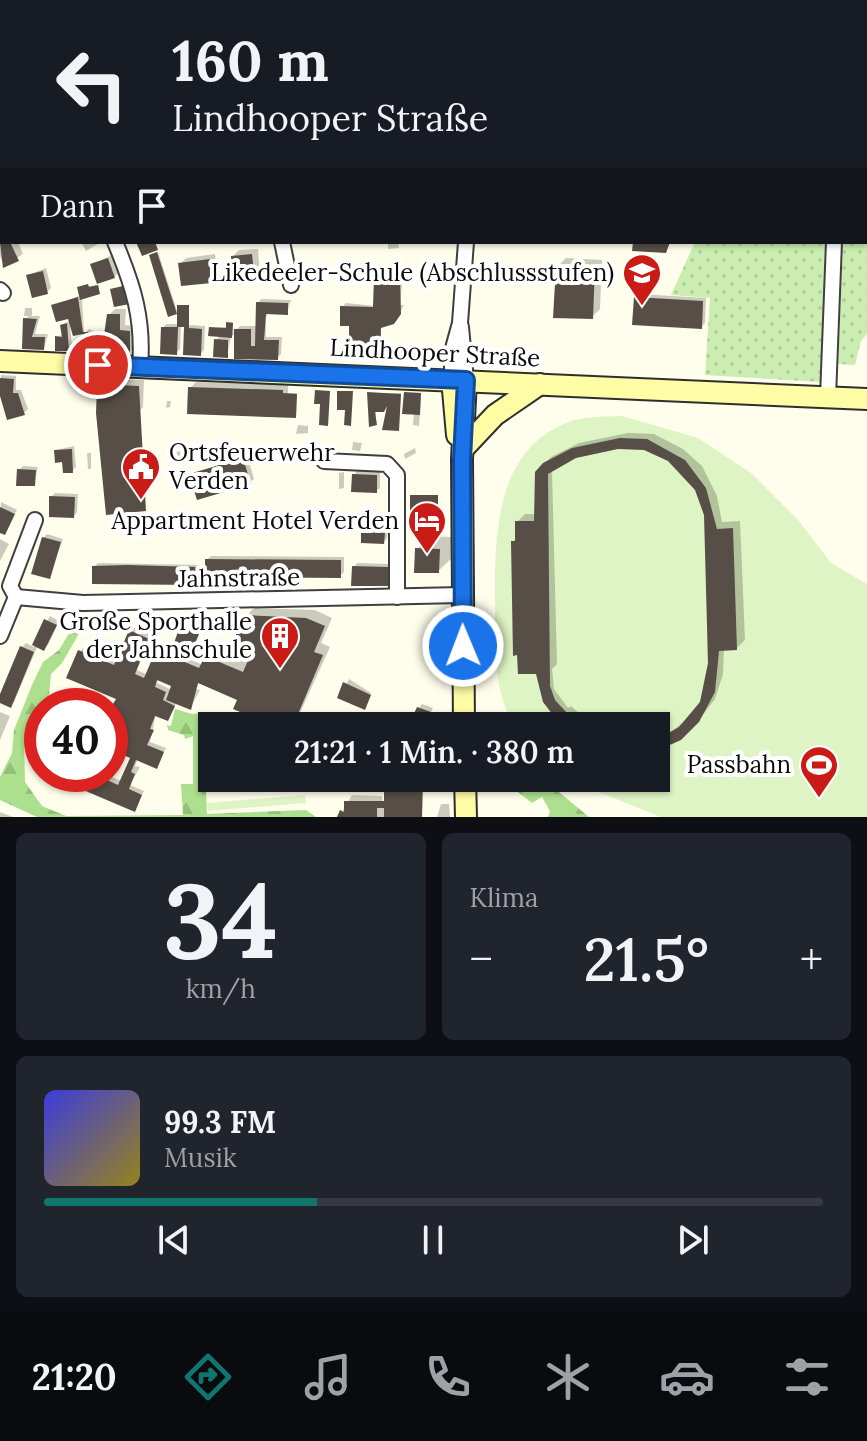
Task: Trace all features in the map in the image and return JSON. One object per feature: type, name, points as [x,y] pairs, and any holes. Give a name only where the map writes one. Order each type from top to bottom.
[{"type":"main road","name":"Lindhooper Straße","points":[[0,361],[867,399]]},
{"type":"main road","points":[[459,379],[463,454],[464,712]]},
{"type":"main road","points":[[463,454],[500,411],[540,384]]},
{"type":"main road","points":[[465,792],[466,817]]},
{"type":"street","points":[[116,244],[136,292],[142,326],[140,367]]},
{"type":"street","points":[[282,244],[291,285]]},
{"type":"street","points":[[459,379],[466,244]]},
{"type":"street","points":[[828,397],[834,244]]},
{"type":"street","points":[[324,461],[387,464],[397,475],[397,597]]},
{"type":"street","points":[[0,636],[16,597],[10,586],[35,520]]},
{"type":"street","name":"Jahnstraße","points":[[16,597],[98,603],[462,595]]},
{"type":"green space","points":[[694,244],[828,244],[823,382],[705,375],[710,298],[671,295]]},
{"type":"green space","points":[[843,244],[867,244],[867,334],[861,341],[855,365],[838,364]]},
{"type":"green space","points":[[622,416],[698,438],[751,473],[799,521],[831,563],[867,584],[867,817],[661,817],[599,792],[670,792],[670,712],[508,712],[499,683],[495,639],[496,555],[503,501],[512,476],[525,454],[543,436],[568,422]]},
{"type":"green space","points":[[123,617],[121,624],[85,623],[62,663],[51,674],[50,688],[31,688],[43,662],[59,650],[77,620]]},
{"type":"green space","points":[[24,705],[24,792],[32,792],[42,806],[66,816],[183,815],[181,784],[193,784],[193,736],[185,739],[184,735],[168,730],[167,725],[171,726],[175,709],[198,713],[198,792],[206,792],[207,814],[306,810],[316,817],[37,817],[0,800],[0,777],[12,753],[14,730]]},
{"type":"green space","points":[[518,792],[559,792],[589,817],[548,817],[550,811],[542,797],[532,803]]},
{"type":"green space","points":[[305,795],[306,803],[208,811],[207,803]]},
{"type":"building","points":[[0,244],[11,244],[19,261],[3,268]]},
{"type":"building","points":[[137,244],[156,244],[158,250],[142,256]]},
{"type":"building","points":[[633,244],[669,244],[666,253],[632,251]]},
{"type":"building","points":[[157,252],[177,314],[168,317],[149,255]]},
{"type":"building","points":[[252,254],[255,283],[233,285],[231,256]]},
{"type":"building","points":[[108,258],[115,278],[97,284],[90,264]]},
{"type":"building","points":[[210,259],[212,283],[181,286],[178,263]]},
{"type":"building","points":[[556,266],[595,267],[593,319],[553,318]]},
{"type":"building","points":[[43,271],[48,294],[32,298],[26,275]]},
{"type":"building","points":[[374,277],[400,278],[401,314],[394,324],[381,328],[380,360],[349,359],[349,326],[340,326],[340,306],[373,307]]},
{"type":"building","points":[[88,284],[89,287],[98,285],[100,294],[80,300],[77,287]]},
{"type":"building","points":[[123,286],[130,304],[114,307],[110,289]]},
{"type":"building","points":[[78,297],[83,332],[93,332],[93,338],[100,338],[99,353],[82,352],[83,334],[73,336],[68,319],[56,322],[51,305]]},
{"type":"building","points":[[634,297],[703,301],[702,329],[632,325]]},
{"type":"building","points":[[256,302],[288,303],[288,315],[266,314],[264,340],[279,340],[278,360],[234,359],[234,329],[251,329],[251,346],[255,346]]},
{"type":"building","points":[[177,305],[189,305],[189,328],[202,329],[201,356],[183,355],[184,327],[177,327]]},
{"type":"building","points":[[107,314],[120,314],[120,330],[130,331],[130,354],[112,353],[113,335],[104,335]]},
{"type":"building","points":[[23,318],[37,319],[32,337],[45,337],[44,350],[22,349]]},
{"type":"building","points":[[226,322],[233,323],[232,338],[208,336],[209,327],[226,328]]},
{"type":"building","points":[[67,323],[69,351],[55,351],[55,336],[62,337],[60,325]]},
{"type":"building","points":[[161,327],[178,327],[177,355],[160,354]]},
{"type":"building","points":[[214,339],[228,340],[228,358],[213,357]]},
{"type":"building","points":[[0,378],[14,379],[13,393],[18,393],[25,415],[7,420],[0,396]]},
{"type":"building","points":[[97,384],[139,386],[146,511],[106,515],[96,413]]},
{"type":"building","points":[[188,387],[283,390],[283,393],[297,394],[296,418],[187,414]]},
{"type":"building","points":[[315,390],[330,391],[328,426],[319,425],[320,404],[314,404]]},
{"type":"building","points":[[337,391],[353,391],[351,426],[344,425],[345,410],[337,410]]},
{"type":"building","points":[[367,392],[401,394],[399,431],[382,430],[387,406],[384,412],[375,412],[377,425],[369,427]]},
{"type":"building","points":[[404,392],[421,393],[420,415],[402,414]]},
{"type":"building","points":[[620,438],[647,439],[685,460],[706,488],[717,529],[733,528],[737,650],[719,651],[715,692],[699,722],[681,740],[670,745],[670,732],[679,727],[700,702],[708,663],[704,515],[695,490],[668,461],[644,450],[618,449],[576,458],[548,474],[550,686],[555,700],[566,712],[551,712],[543,702],[536,674],[518,674],[517,655],[513,656],[511,541],[515,541],[515,521],[534,521],[535,472],[543,463],[572,448]]},
{"type":"building","points":[[72,449],[73,473],[63,473],[62,462],[55,463],[54,450]]},
{"type":"building","points":[[243,458],[251,484],[197,500],[189,474]]},
{"type":"building","points":[[17,469],[36,470],[35,486],[16,486]]},
{"type":"building","points":[[352,474],[377,475],[377,493],[351,492]]},
{"type":"building","points":[[410,495],[438,495],[438,527],[410,527]]},
{"type":"building","points":[[49,496],[75,497],[74,518],[49,517]]},
{"type":"building","points":[[0,507],[15,514],[5,535],[0,533]]},
{"type":"building","points":[[361,532],[385,533],[384,544],[361,543]]},
{"type":"building","points":[[42,537],[61,542],[50,579],[31,574]]},
{"type":"building","name":"Appartment Hotel Verden","points":[[415,548],[440,549],[439,573],[414,573]]},
{"type":"building","points":[[205,559],[341,560],[341,578],[205,577]]},
{"type":"building","points":[[92,566],[197,567],[197,585],[92,584]]},
{"type":"building","points":[[352,566],[388,567],[388,586],[351,586]]},
{"type":"building","points":[[244,615],[306,618],[325,626],[314,652],[323,655],[299,712],[240,712],[233,709],[237,700],[198,683],[191,710],[166,700],[171,686],[157,680],[155,687],[166,692],[163,700],[175,706],[168,721],[155,716],[150,729],[154,730],[147,745],[164,752],[157,769],[136,760],[131,772],[135,774],[129,789],[142,795],[135,812],[88,792],[128,792],[128,688],[90,688],[66,678],[78,650],[114,665],[129,630],[149,639],[135,674],[144,678],[156,650],[199,668],[205,656],[243,672],[250,656],[232,644]]},
{"type":"building","points":[[44,619],[57,625],[44,651],[32,645]]},
{"type":"building","points":[[180,626],[199,634],[192,651],[174,643]]},
{"type":"building","points":[[20,646],[34,652],[11,708],[0,703],[0,694]]},
{"type":"building","points":[[343,682],[371,695],[365,710],[337,698]]},
{"type":"building","points":[[417,707],[431,712],[415,712]]},
{"type":"building","points":[[384,792],[423,792],[422,817],[384,817],[384,808],[377,808],[377,817],[337,817],[340,810],[344,812],[344,801],[384,801]]},
{"type":"place","name":"Likedeeler-Schule (Abschlussstufen)","points":[[642,307]]},
{"type":"place","name":"Ortsfeuerwehr Verden","points":[[141,501]]},
{"type":"place","name":"Appartment Hotel Verden","points":[[427,555]]},
{"type":"place","name":"Große Sporthalle der Jahnschule","points":[[280,670]]},
{"type":"place","name":"Passbahn","points":[[819,799]]},
{"type":"route","points":[[98,365],[466,380],[467,408],[462,459],[463,646]]}]
